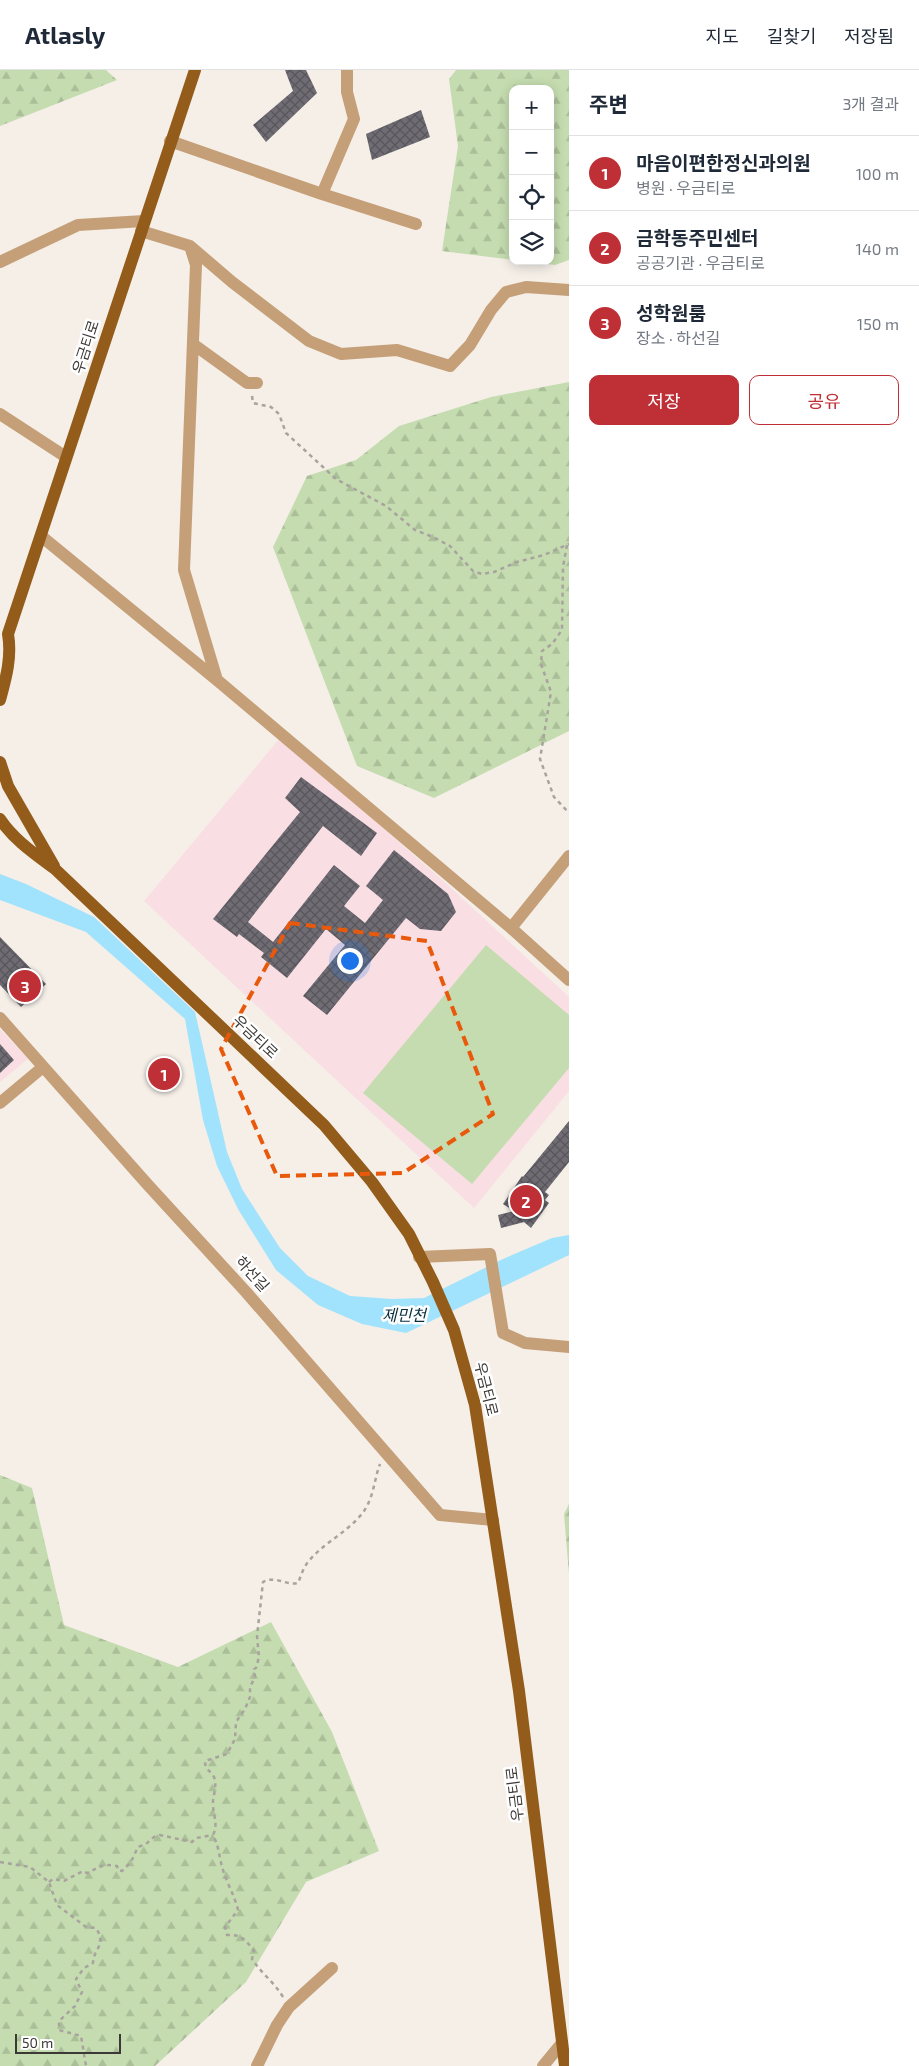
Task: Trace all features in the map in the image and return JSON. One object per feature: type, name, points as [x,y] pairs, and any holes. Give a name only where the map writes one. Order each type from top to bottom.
[{"type":"main road","name":"우금티로","points":[[0,700],[8,669],[10,646],[4,638],[40,536],[195,70]]},
{"type":"main road","name":"우금티로","points":[[0,762],[8,786],[24,817],[44,846],[55,869]]},
{"type":"main road","name":"우금티로","points":[[0,819],[6,828],[28,849],[55,869],[324,1125],[372,1182],[409,1234],[433,1282],[454,1330],[476,1405],[519,1691],[565,2066]]},
{"type":"street","points":[[322,194],[354,119],[348,92],[347,70]]},
{"type":"street","points":[[170,142],[416,224]]},
{"type":"street","points":[[0,262],[78,225],[142,226],[190,246],[232,282],[309,341],[341,354],[398,350],[450,366],[470,345],[491,310],[506,292],[526,287],[569,290]]},
{"type":"street","points":[[190,246],[196,265],[184,570],[217,680]]},
{"type":"street","points":[[193,344],[252,383]]},
{"type":"street","points":[[0,414],[66,457]]},
{"type":"street","points":[[40,536],[217,680],[512,928],[569,980]]},
{"type":"street","points":[[512,928],[569,856]]},
{"type":"street","name":"하선길","points":[[0,1018],[246,1292],[440,1515],[493,1520]]},
{"type":"street","points":[[0,1103],[43,1067]]},
{"type":"street","points":[[419,1257],[490,1254],[503,1333],[525,1343],[569,1347]]},
{"type":"street","points":[[258,2066],[277,2025],[289,2007],[332,1968]]},
{"type":"street","points":[[543,2066],[562,2043]]},
{"type":"path","points":[[252,383],[253,403],[271,408],[279,414],[286,433],[336,479],[386,506],[415,530],[450,546],[473,571],[482,574],[494,572],[517,562],[544,555],[568,544]]},
{"type":"path","points":[[568,544],[563,567],[562,630],[552,644],[542,651],[541,664],[550,692],[540,759],[554,797],[569,813]]},
{"type":"path","points":[[212,1835],[216,1825],[213,1803],[215,1789],[214,1779],[206,1770],[205,1761],[227,1754],[235,1739],[236,1722],[245,1709],[250,1696],[250,1687],[255,1677],[254,1669],[259,1657],[257,1636],[263,1582],[274,1578],[294,1584],[298,1583],[303,1570],[313,1557],[353,1524],[369,1503],[375,1489],[378,1469],[384,1452]]},
{"type":"path","points":[[49,1882],[53,1879],[64,1881],[83,1870],[86,1873],[98,1866],[113,1865],[122,1871],[131,1862],[138,1846],[146,1844],[160,1835],[192,1842],[196,1838],[212,1835]]},
{"type":"path","points":[[212,1835],[219,1847],[223,1871],[238,1910],[225,1927],[227,1935],[237,1934],[246,1940],[254,1952],[252,1959],[258,1969],[273,1982],[289,2007]]},
{"type":"path","points":[[0,1862],[30,1867],[49,1882],[57,1905],[86,1927],[96,1928],[102,1937],[93,1963],[84,1968],[76,1979],[82,1992],[75,2006],[59,2020],[59,2030],[81,2036],[86,2066]]},
{"type":"highlighted area","points":[[290,923],[427,941],[493,1114],[403,1173],[277,1176],[221,1049]]},
{"type":"shaded area","points":[[280,738],[449,886],[569,997],[569,1091],[474,1208],[144,901]]},
{"type":"shaded area","points":[[0,1029],[28,1059],[0,1082]]},
{"type":"green space","points":[[0,70],[106,70],[117,80],[0,126]]},
{"type":"green space","points":[[456,70],[569,70],[569,260],[554,265],[554,85],[509,85],[509,259],[442,251],[458,146],[449,79]]},
{"type":"green space","points":[[569,382],[569,731],[434,798],[357,766],[273,547],[307,476],[356,460],[399,426],[491,397]]},
{"type":"green space","points":[[486,945],[569,1015],[569,1068],[472,1184],[363,1093]]},
{"type":"green space","points":[[0,1475],[32,1488],[64,1625],[178,1667],[271,1622],[332,1732],[379,1851],[306,1882],[246,1982],[155,2066],[0,2066]]},
{"type":"green space","points":[[569,1504],[569,1574],[564,1514]]},
{"type":"water","name":"제민천","points":[[0,874],[26,884],[94,917],[195,1012],[227,1152],[242,1189],[280,1248],[308,1276],[350,1296],[392,1299],[424,1298],[503,1259],[552,1238],[569,1235],[569,1255],[406,1333],[362,1324],[318,1305],[276,1270],[238,1209],[217,1166],[203,1120],[185,1019],[86,932],[0,900]]},
{"type":"building","points":[[285,70],[306,70],[317,93],[266,142],[253,125],[293,91]]},
{"type":"building","points":[[421,110],[430,137],[372,160],[366,134]]},
{"type":"building","points":[[301,777],[377,833],[361,856],[323,826],[248,922],[273,942],[334,865],[360,886],[344,906],[365,923],[383,900],[366,886],[394,850],[448,894],[456,912],[441,931],[420,929],[406,918],[327,1015],[303,996],[345,945],[326,929],[287,978],[261,957],[264,953],[239,934],[237,937],[213,919],[300,812],[285,798]]},
{"type":"building","points":[[0,937],[46,984],[21,1007],[0,985]]},
{"type":"building","points":[[0,1044],[14,1060],[0,1073]]},
{"type":"building","points":[[569,1121],[569,1162],[545,1192],[549,1195],[545,1200],[549,1203],[531,1228],[524,1222],[501,1228],[498,1215],[514,1211],[503,1204],[522,1176]]},
{"type":"place","name":"성학원룸","points":[[25,986]]},
{"type":"place","name":"마음이편한정신과의원","points":[[164,1074]]},
{"type":"place","name":"금학동주민센터","points":[[526,1201]]}]
